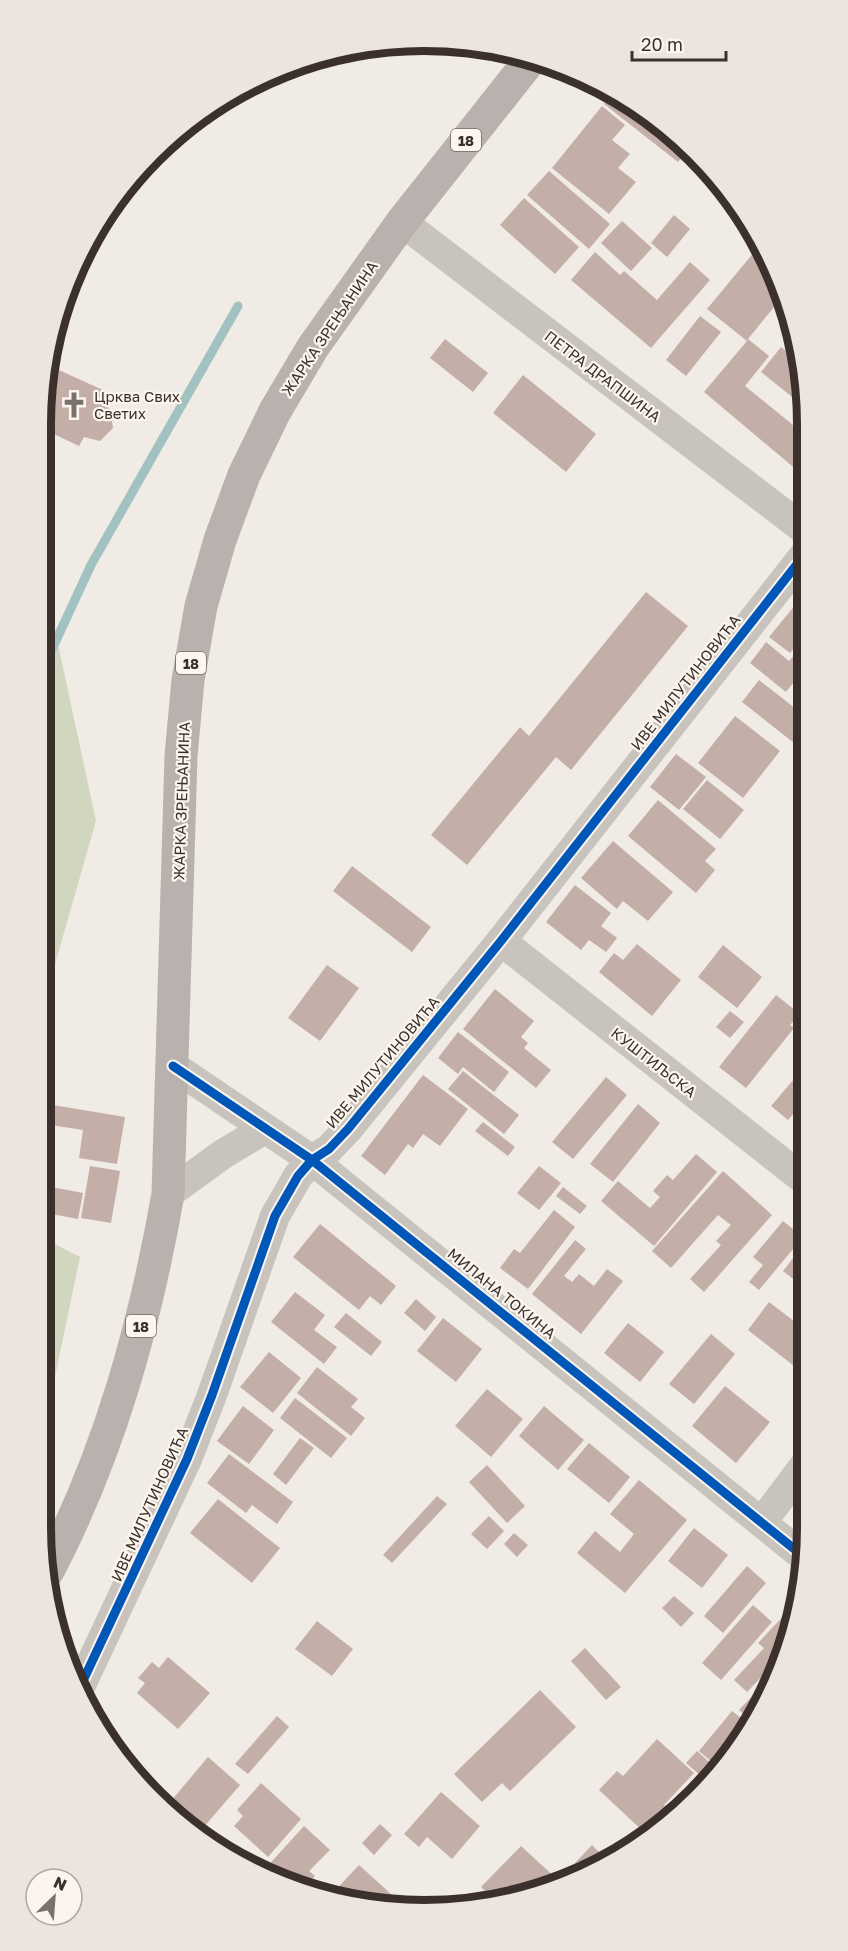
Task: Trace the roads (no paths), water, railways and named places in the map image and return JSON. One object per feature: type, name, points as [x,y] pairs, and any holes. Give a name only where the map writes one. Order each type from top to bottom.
[{"type":"main road","name":"ЖАРКА ЗРЕЊАНИНА","points":[[173,1066],[181,756],[188,680],[201,606],[219,540],[244,475],[274,411],[313,347],[402,222],[526,65]]},
{"type":"main road","name":"18","points":[[53,1561],[92,1475],[118,1405],[140,1333],[168,1194],[173,1066]]},
{"type":"street","name":"ПЕТРА ДРАПШИНА","points":[[402,222],[797,524]]},
{"type":"street","name":"ИВЕ МИЛУТИНОВИЋА","points":[[83,1680],[187,1459],[216,1385],[275,1216],[289,1190],[312,1160],[329,1149],[348,1129],[501,941],[797,564]]},
{"type":"street","name":"КУШТИЉСКА","points":[[501,941],[797,1174]]},
{"type":"street","name":"МИЛАНА ТОКИНА","points":[[173,1066],[312,1160],[796,1550]]},
{"type":"street","points":[[168,1194],[224,1154],[265,1129]]},
{"type":"street","points":[[762,1522],[797,1475]]},
{"type":"waterway","points":[[51,651],[91,565],[238,306]]},
{"type":"place","name":"Црква Свих Светих","points":[[74,405]]}]
